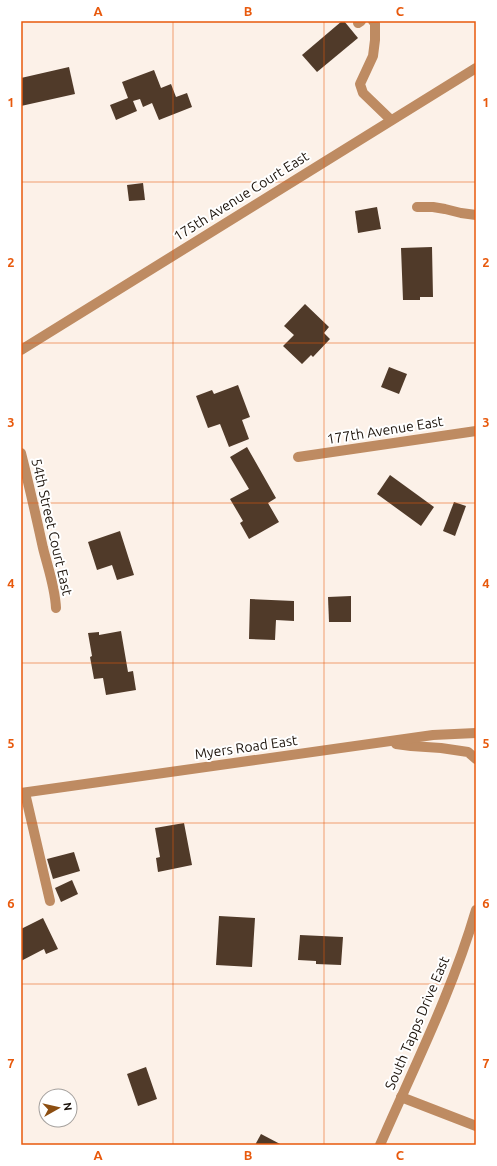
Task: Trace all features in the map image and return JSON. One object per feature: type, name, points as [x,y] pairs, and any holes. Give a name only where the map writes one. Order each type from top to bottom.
[{"type":"street","points":[[373,21],[375,23],[375,40],[373,56],[360,84],[363,93],[391,120]]},
{"type":"street","name":"175th Avenue Court East","points":[[21,350],[476,68]]},
{"type":"street","points":[[417,207],[434,207],[476,215]]},
{"type":"street","name":"177th Avenue East","points":[[298,457],[476,430]]},
{"type":"street","name":"54th Street Court East","points":[[21,453],[51,578],[56,608]]},
{"type":"street","name":"Myers Road East","points":[[23,793],[433,735],[476,733]]},
{"type":"street","points":[[384,742],[468,752],[476,759]]},
{"type":"street","points":[[23,793],[50,901]]},
{"type":"street","name":"South Tapps Drive East","points":[[380,1145],[440,1010],[458,965],[476,910]]},
{"type":"street","points":[[401,1097],[476,1126]]},
{"type":"building","points":[[342,21],[344,21],[358,38],[317,72],[302,55]]},
{"type":"building","points":[[69,67],[75,94],[21,106],[21,78]]},
{"type":"building","points":[[154,70],[161,88],[171,84],[176,97],[187,93],[192,107],[159,120],[152,103],[143,107],[140,99],[133,101],[137,111],[116,120],[110,105],[128,98],[122,82]]},
{"type":"building","points":[[143,183],[145,200],[129,201],[127,185]]},
{"type":"building","points":[[377,207],[381,229],[358,233],[355,211]]},
{"type":"building","points":[[432,247],[433,297],[420,297],[420,300],[403,300],[401,248]]},
{"type":"building","points":[[305,304],[329,327],[324,333],[330,339],[313,357],[311,355],[302,364],[283,346],[294,335],[284,326]]},
{"type":"building","points":[[389,367],[407,374],[399,394],[381,387]]},
{"type":"building","points":[[238,385],[250,417],[242,420],[249,439],[229,447],[220,424],[208,428],[196,396],[212,390],[214,394]]},
{"type":"building","points":[[247,447],[276,498],[268,503],[279,522],[249,539],[240,523],[243,521],[230,499],[249,489],[230,457]]},
{"type":"building","points":[[390,475],[434,507],[421,526],[377,494]]},
{"type":"building","points":[[454,502],[466,506],[455,536],[443,531]]},
{"type":"building","points":[[120,531],[134,575],[117,580],[112,565],[97,570],[88,542]]},
{"type":"building","points":[[351,596],[351,622],[329,622],[328,597]]},
{"type":"building","points":[[250,599],[294,601],[294,621],[276,620],[275,640],[249,639]]},
{"type":"building","points":[[121,631],[128,672],[133,671],[136,690],[106,695],[103,678],[94,679],[88,633],[99,632],[99,635]]},
{"type":"building","points":[[184,823],[192,865],[158,872],[156,858],[160,857],[155,828]]},
{"type":"building","points":[[74,852],[80,871],[53,879],[47,859]]},
{"type":"building","points":[[72,880],[78,894],[61,902],[55,888]]},
{"type":"building","points":[[219,916],[255,918],[252,967],[216,965]]},
{"type":"building","points":[[43,918],[58,949],[46,954],[44,949],[21,961],[21,929]]},
{"type":"building","points":[[300,935],[343,937],[341,965],[316,964],[316,961],[298,960]]},
{"type":"building","points":[[146,1067],[157,1099],[138,1106],[127,1074]]},
{"type":"building","points":[[261,1134],[282,1145],[255,1145]]}]
